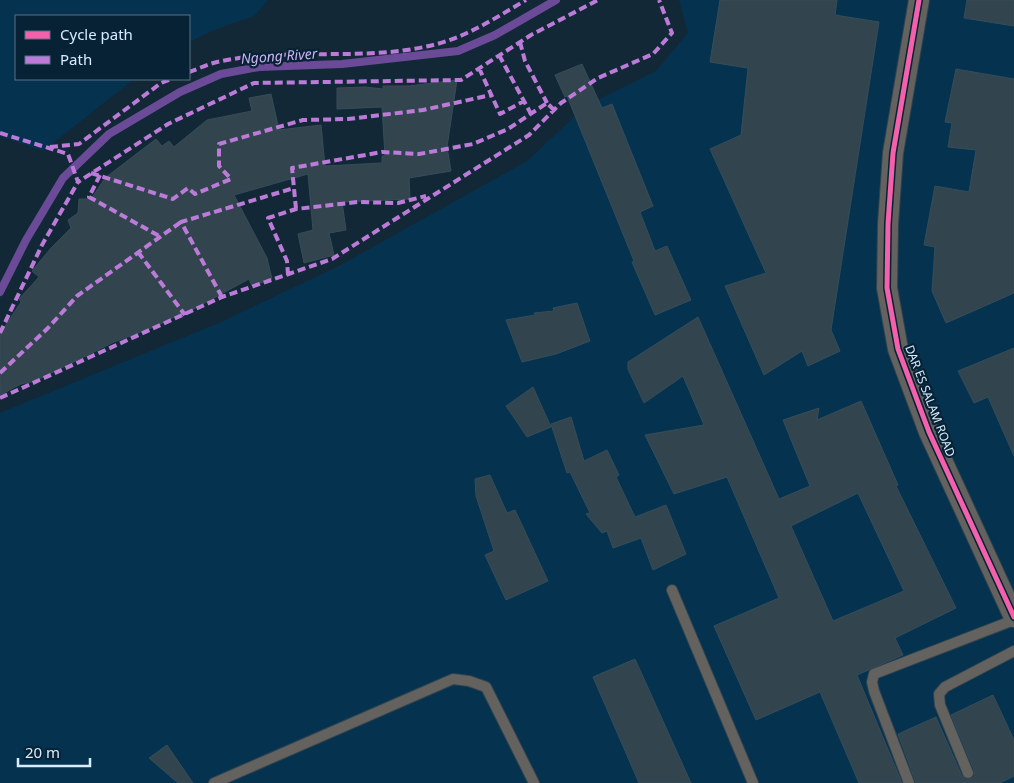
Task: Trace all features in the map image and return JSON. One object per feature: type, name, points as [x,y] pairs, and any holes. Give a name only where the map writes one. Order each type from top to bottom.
[{"type":"street","name":"DAR ES SALAM ROAD","points":[[919,0],[893,153],[888,224],[887,288],[898,349],[929,432],[1014,618]]},
{"type":"lane","points":[[672,590],[753,783]]},
{"type":"lane","points":[[908,783],[874,691],[872,682],[874,674],[1014,618]]},
{"type":"lane","points":[[968,774],[940,705],[940,694],[945,687],[1014,651]]},
{"type":"lane","points":[[214,783],[453,679],[469,681],[486,687],[534,783]]},
{"type":"shaded area","points":[[0,0],[268,0],[254,16],[214,30],[190,42],[190,15],[15,15],[15,80],[133,80],[43,151],[0,136]]},
{"type":"shaded area","points":[[679,0],[1014,0],[1014,783],[0,783],[0,413],[221,322],[339,266],[527,161],[587,105],[656,71],[688,33]]},
{"type":"building","points":[[720,0],[837,0],[835,15],[879,22],[831,330],[840,351],[808,366],[802,351],[764,375],[725,286],[766,273],[710,149],[741,135],[748,68],[710,62]]},
{"type":"building","points":[[967,0],[1014,0],[1014,26],[964,18]]},
{"type":"building","points":[[582,64],[602,108],[612,104],[653,206],[640,212],[655,251],[667,246],[691,300],[655,315],[632,262],[634,261],[567,96],[565,97],[555,75]]},
{"type":"building","points":[[956,69],[1014,79],[1014,293],[946,323],[932,291],[935,247],[924,245],[935,186],[969,192],[976,150],[948,147],[952,123],[945,122]]},
{"type":"building","points":[[457,80],[447,147],[451,171],[409,178],[410,199],[342,202],[346,230],[329,233],[334,255],[304,263],[298,234],[313,230],[308,174],[234,195],[267,258],[272,279],[252,286],[249,279],[186,313],[185,311],[159,325],[114,342],[35,381],[21,384],[0,395],[0,334],[21,302],[19,299],[39,277],[32,271],[71,228],[68,220],[78,213],[79,199],[91,199],[105,178],[156,139],[162,146],[169,141],[174,147],[207,120],[252,111],[249,98],[271,94],[279,130],[321,125],[325,166],[382,163],[382,156],[385,156],[382,107],[337,109],[337,88],[365,87],[383,89],[383,86],[409,86]]},
{"type":"building","points":[[577,303],[590,341],[556,354],[522,362],[506,320],[535,315],[534,313],[554,311],[553,308]]},
{"type":"building","points":[[698,317],[779,499],[810,486],[783,420],[819,408],[817,420],[861,401],[898,485],[896,486],[956,608],[895,638],[903,655],[857,675],[902,783],[859,783],[820,692],[756,720],[714,626],[779,598],[727,477],[674,494],[645,435],[704,425],[683,376],[644,403],[628,369],[628,362]],"holes":[[[858,493],[904,591],[833,621],[791,526]]]},
{"type":"building","points":[[1014,348],[1014,456],[988,397],[974,403],[958,371]]},
{"type":"building","points":[[533,387],[551,427],[527,437],[506,406]]},
{"type":"building","points":[[571,417],[584,461],[607,450],[619,475],[616,477],[635,517],[666,505],[686,554],[653,570],[641,538],[613,548],[607,531],[602,533],[586,514],[590,513],[570,472],[567,473],[551,424]]},
{"type":"building","points":[[490,475],[507,513],[515,510],[548,581],[506,600],[485,555],[494,551],[476,496],[475,479]]},
{"type":"building","points":[[635,659],[691,783],[639,783],[593,677]]},
{"type":"building","points":[[993,695],[1014,740],[1014,776],[1000,783],[916,783],[898,734],[936,717],[962,776],[970,779],[974,777],[974,770],[951,715]]},
{"type":"building","points":[[167,745],[193,783],[178,783],[149,758]]},
{"type":"waterway","name":"Ngong River","points":[[0,292],[26,240],[63,178],[109,134],[180,92],[221,74],[259,67],[342,64],[458,51],[495,35],[556,0]]},
{"type":"marked path","points":[[190,72],[214,63],[244,57],[383,53],[410,50],[437,44],[472,31],[526,0]]},
{"type":"marked path","points":[[0,133],[68,154],[78,182],[168,124],[254,83],[461,80],[531,35],[598,0]]},
{"type":"marked path","points":[[0,398],[222,297],[332,259],[529,135],[561,103],[598,78],[653,54],[672,33],[659,0]]},
{"type":"marked path","points":[[520,42],[525,61],[547,103]]},
{"type":"marked path","points":[[499,55],[531,114]]},
{"type":"marked path","points":[[479,68],[500,114],[524,101]]},
{"type":"marked path","points":[[50,147],[79,144],[161,83],[168,80]]},
{"type":"marked path","points":[[91,173],[173,199],[188,188],[195,194],[231,179],[219,166],[219,144],[303,120],[348,119],[423,110],[491,95]]},
{"type":"marked path","points":[[296,209],[292,168],[382,152],[419,154],[473,144],[508,129],[547,103],[554,110]]},
{"type":"marked path","points":[[100,175],[89,197],[161,237]]},
{"type":"marked path","points":[[0,333],[42,245],[78,182]]},
{"type":"marked path","points":[[222,297],[181,222],[294,188]]},
{"type":"marked path","points":[[288,275],[287,261],[268,218],[296,209],[358,202],[398,203],[426,196]]},
{"type":"marked path","points":[[0,373],[48,328],[77,296],[181,222]]},
{"type":"marked path","points":[[138,252],[185,315]]},
{"type":"cycle path","points":[[919,0],[893,153],[888,224],[887,288],[898,349],[929,432],[1014,617]]}]
